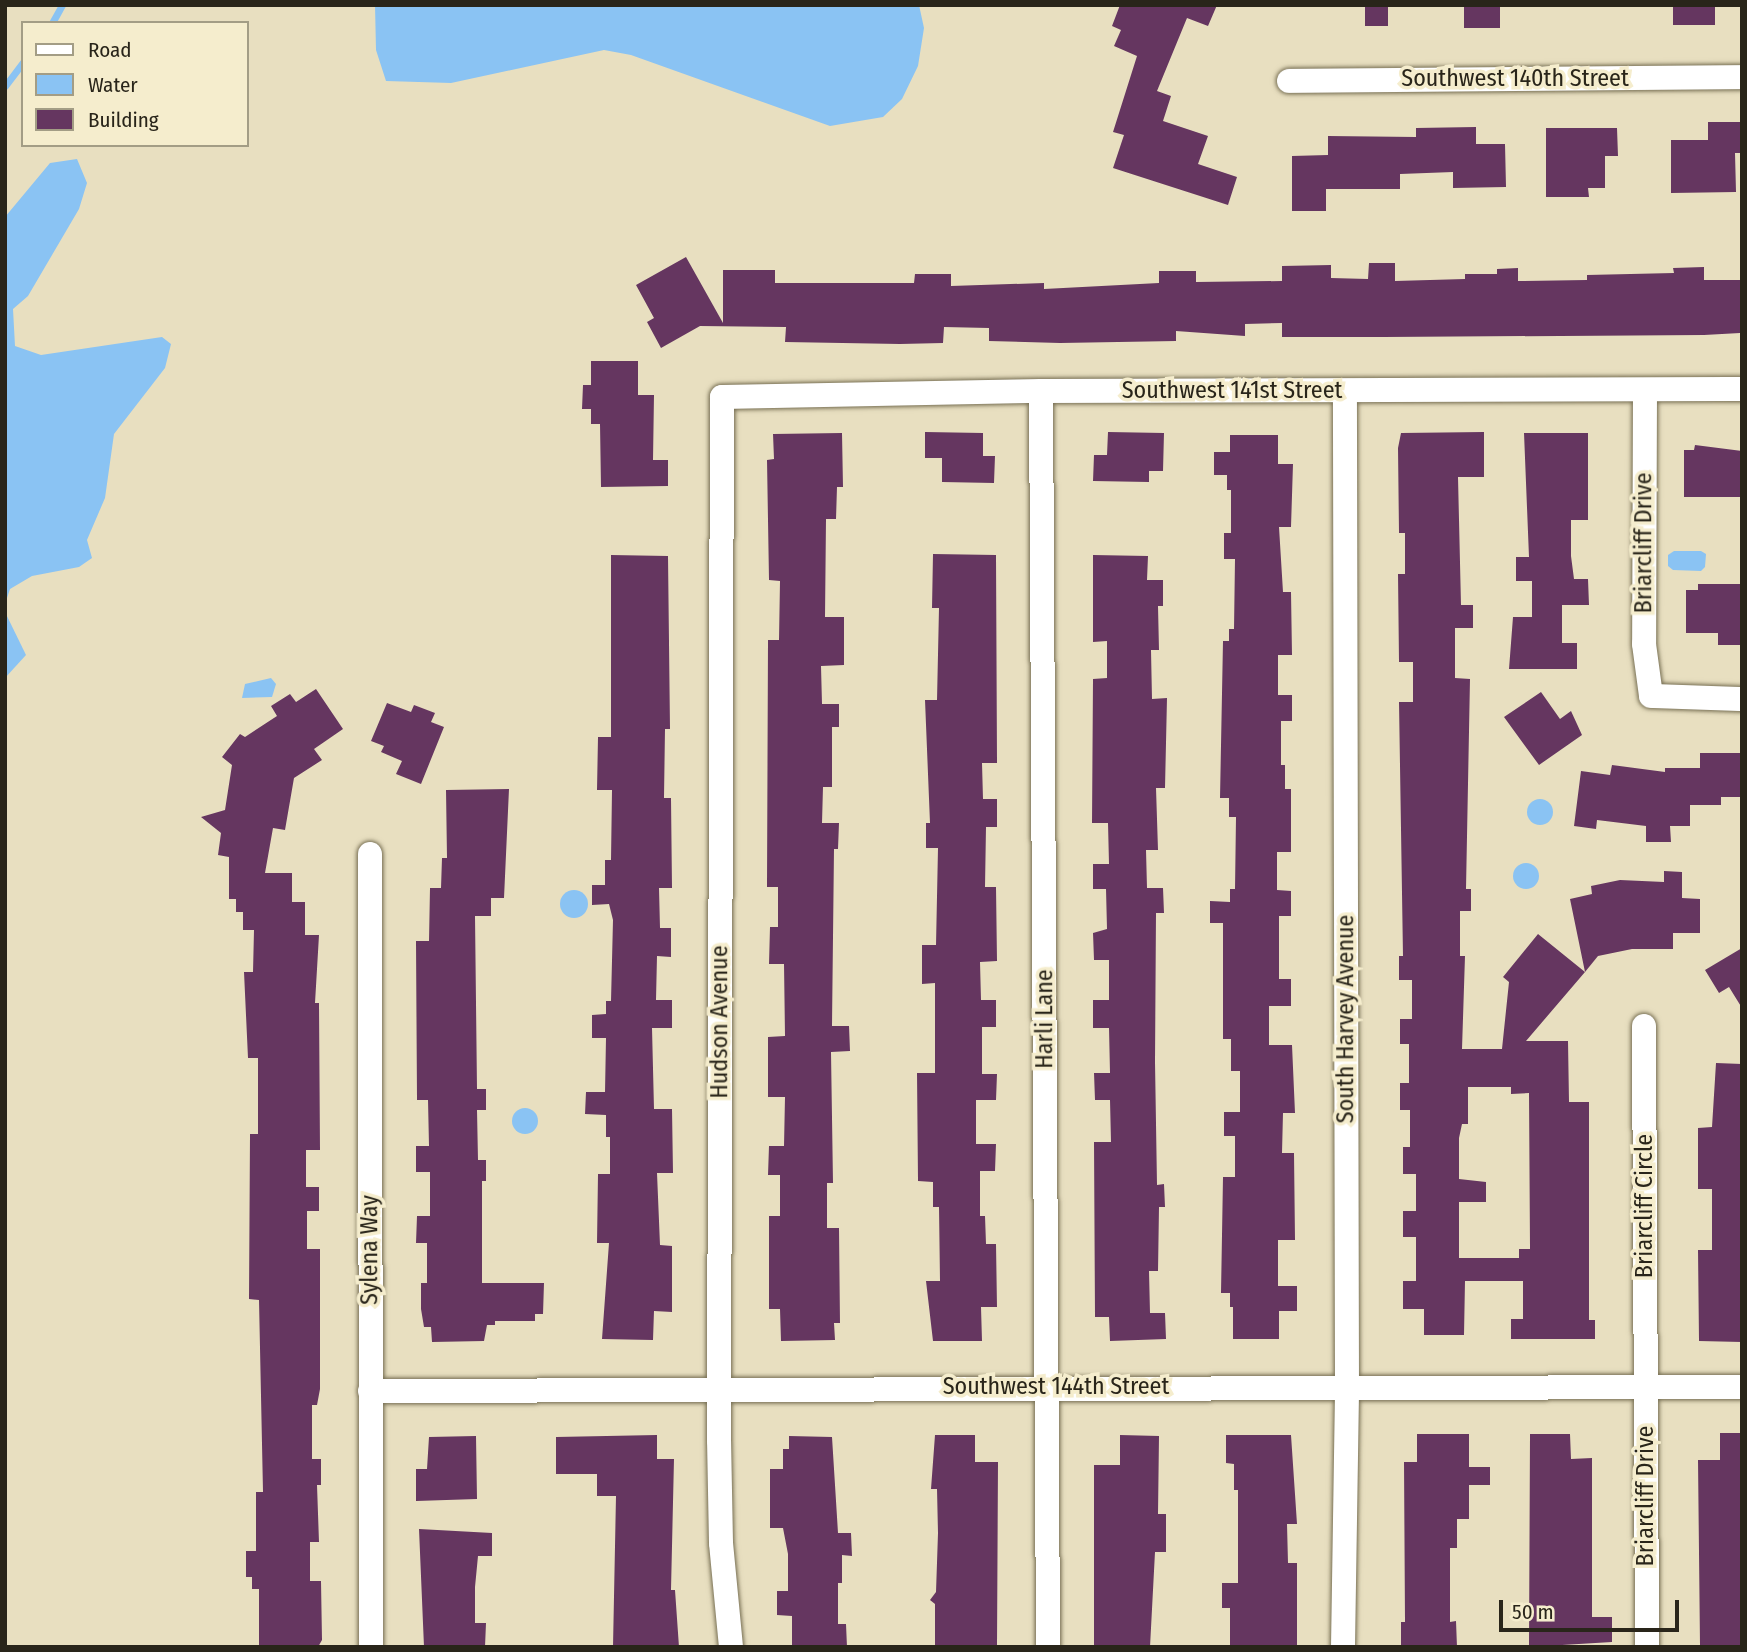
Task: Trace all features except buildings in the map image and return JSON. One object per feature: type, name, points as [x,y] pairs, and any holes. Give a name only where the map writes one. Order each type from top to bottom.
[{"type":"street","name":"Southwest 140th Street","points":[[1289,80],[1742,77]]},
{"type":"street","name":"Briarcliff Drive","points":[[1645,390],[1644,644],[1651,696],[1742,699]]},
{"type":"street","name":"Southwest 141st Street","points":[[722,397],[1041,391],[1742,390]]},
{"type":"street","name":"Harli Lane","points":[[1041,391],[1048,1647]]},
{"type":"street","name":"South Harvey Avenue","points":[[1343,1647],[1347,1387],[1345,391]]},
{"type":"street","name":"Hudson Avenue","points":[[722,397],[719,1389],[721,1543],[731,1647]]},
{"type":"street","name":"Sylena Way","points":[[370,854],[371,1647]]},
{"type":"street","name":"Briarcliff Circle","points":[[1644,1026],[1645,1387]]},
{"type":"street","name":"Briarcliff Drive","points":[[1645,1387],[1647,1647]]},
{"type":"street","name":"Southwest 144th Street","points":[[370,1391],[1742,1387]]},
{"type":"water","points":[[375,5],[919,5],[924,28],[918,66],[902,99],[883,117],[830,126],[631,55],[604,50],[451,83],[386,81],[376,50]]},
{"type":"water","points":[[77,159],[87,183],[79,209],[28,296],[13,309],[15,346],[41,355],[162,337],[171,344],[165,368],[114,434],[105,498],[87,540],[92,558],[79,567],[32,576],[10,589],[5,604],[5,217],[50,163]]},
{"type":"water","points":[[1674,551],[1701,551],[1706,554],[1705,567],[1701,571],[1673,570],[1668,566],[1668,555]]},
{"type":"water","points":[[5,612],[26,655],[5,678]]},
{"type":"water","points":[[271,678],[276,684],[272,697],[242,698],[245,684]]},
{"type":"water","points":[[1540,799],[1549,803],[1553,812],[1549,821],[1540,825],[1531,821],[1527,812],[1531,803]]},
{"type":"water","points":[[1526,863],[1535,867],[1539,876],[1535,885],[1526,889],[1517,885],[1513,876],[1517,867]]},
{"type":"water","points":[[574,890],[584,894],[588,904],[584,914],[574,918],[564,914],[560,904],[564,894]]},
{"type":"water","points":[[525,1108],[534,1112],[538,1121],[534,1130],[525,1134],[516,1130],[512,1121],[516,1112]]},
{"type":"waterway","points":[[53,21],[62,5]]},
{"type":"waterway","points":[[5,86],[21,65]]}]
